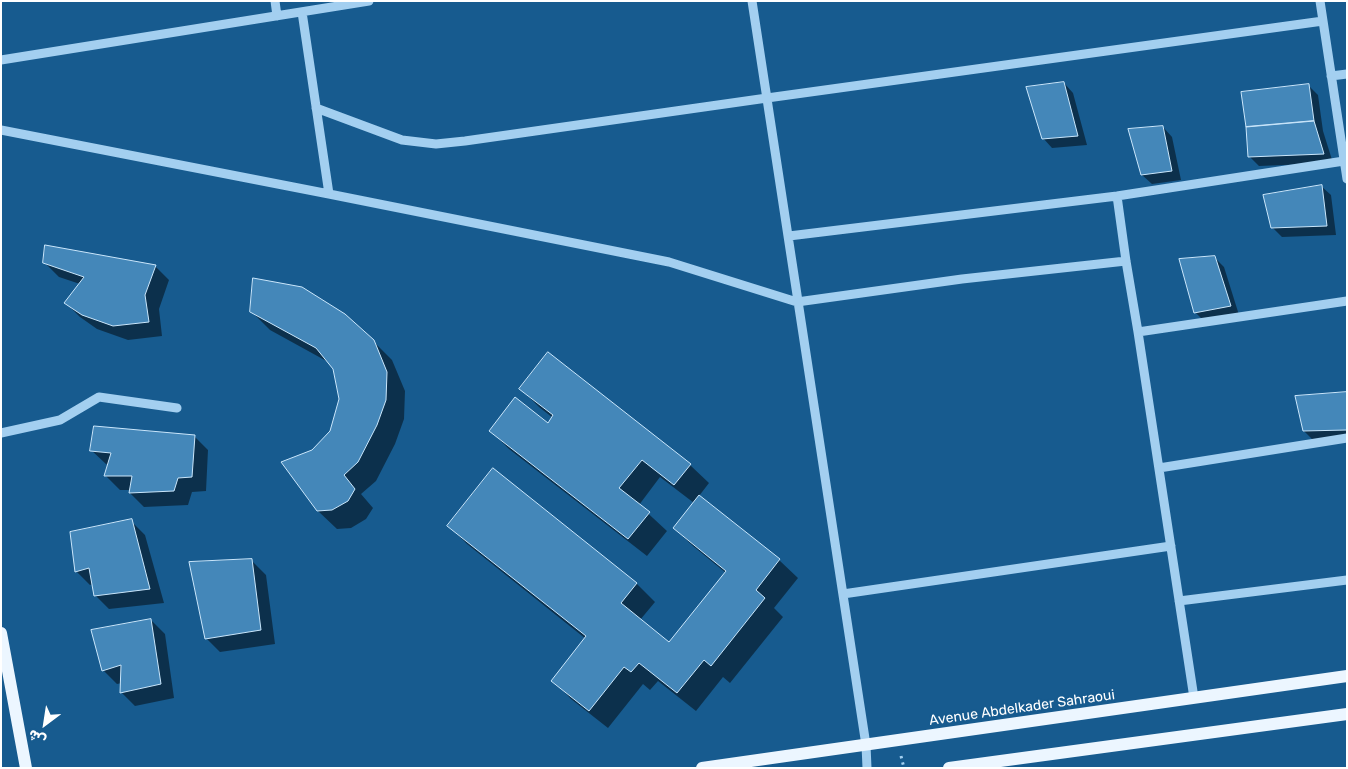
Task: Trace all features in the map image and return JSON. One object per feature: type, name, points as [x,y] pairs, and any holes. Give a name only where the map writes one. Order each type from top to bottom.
[{"type":"main road","points":[[1,633],[26,768]]},
{"type":"main road","name":"Avenue Abdelkader Sahraoui","points":[[702,768],[1347,676]]},
{"type":"main road","points":[[949,768],[1347,714]]},
{"type":"street","points":[[275,1],[277,16]]},
{"type":"street","points":[[1,60],[369,1]]},
{"type":"street","points":[[752,1],[866,745],[867,768]]},
{"type":"street","points":[[1320,1],[1347,179]]},
{"type":"street","points":[[302,12],[330,194]]},
{"type":"street","points":[[316,108],[402,140],[436,144],[1323,21]]},
{"type":"street","points":[[1331,76],[1347,74]]},
{"type":"street","points":[[1,130],[670,262],[797,302],[962,279],[1126,261]]},
{"type":"street","points":[[789,236],[1117,196],[1344,161]]},
{"type":"street","points":[[1117,196],[1194,698]]},
{"type":"street","points":[[1138,332],[1347,301]]},
{"type":"street","points":[[1,433],[60,420],[99,398],[177,408]]},
{"type":"street","points":[[1159,468],[1347,438]]},
{"type":"street","points":[[843,594],[1171,546]]},
{"type":"street","points":[[1179,602],[1347,580]]},
{"type":"building","points":[[1064,82],[1078,136],[1042,139],[1026,87]]},
{"type":"building","points":[[1309,84],[1314,121],[1246,127],[1241,92]]},
{"type":"building","points":[[1314,121],[1324,154],[1248,157],[1246,127]]},
{"type":"building","points":[[1163,126],[1172,171],[1141,175],[1128,129]]},
{"type":"building","points":[[1322,185],[1327,226],[1271,228],[1263,195]]},
{"type":"building","points":[[45,245],[156,265],[145,295],[149,322],[113,326],[82,315],[64,303],[84,277],[43,263]]},
{"type":"building","points":[[1215,256],[1231,306],[1194,313],[1179,259]]},
{"type":"building","points":[[253,278],[302,287],[345,314],[374,340],[387,372],[386,400],[377,425],[358,462],[344,475],[355,489],[348,501],[332,510],[317,511],[281,462],[312,450],[330,431],[339,399],[333,369],[316,348],[250,312]]},
{"type":"building","points":[[548,352],[691,464],[674,485],[642,460],[619,488],[650,512],[628,539],[489,431],[515,397],[548,423],[553,415],[519,389]]},
{"type":"building","points":[[1347,392],[1347,430],[1303,431],[1295,396]]},
{"type":"building","points":[[94,426],[195,435],[192,477],[178,478],[174,491],[129,493],[132,476],[104,476],[111,453],[90,451]]},
{"type":"building","points":[[493,468],[637,583],[621,603],[669,642],[726,571],[673,528],[699,495],[780,559],[756,590],[765,598],[711,666],[704,660],[677,693],[639,663],[631,672],[624,667],[589,711],[551,681],[586,636],[447,526]]},
{"type":"building","points":[[132,519],[150,589],[94,596],[89,568],[75,572],[70,532]]},
{"type":"building","points":[[252,559],[261,630],[205,639],[189,562]]},
{"type":"building","points":[[151,619],[161,684],[120,693],[121,665],[102,671],[91,630]]}]
